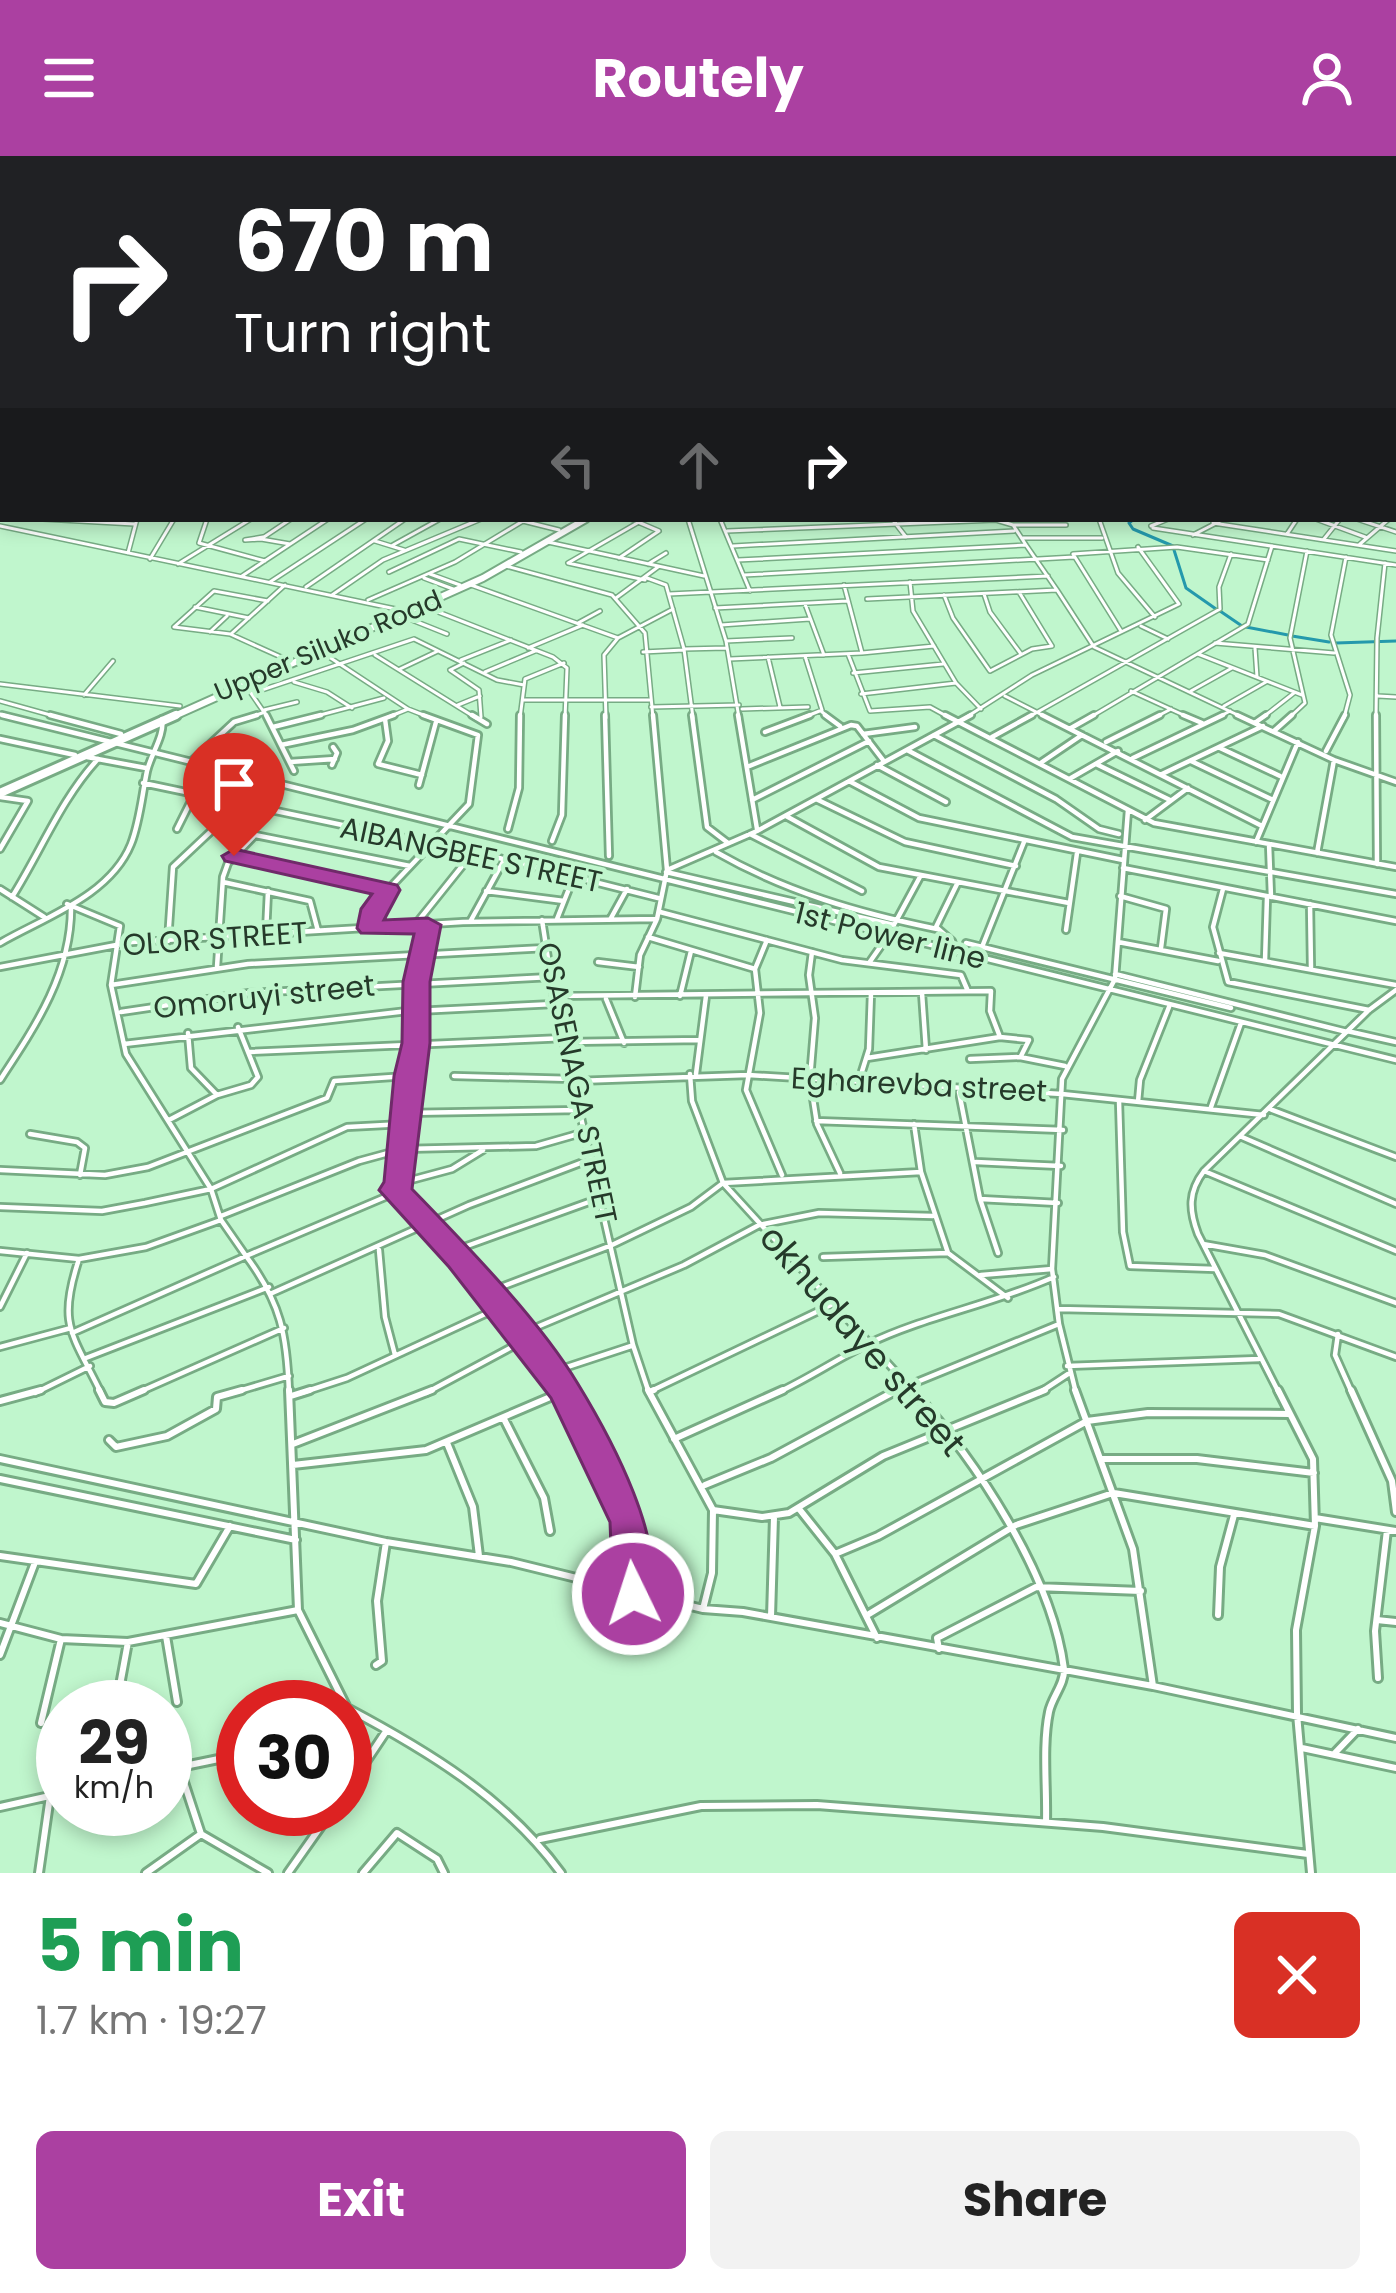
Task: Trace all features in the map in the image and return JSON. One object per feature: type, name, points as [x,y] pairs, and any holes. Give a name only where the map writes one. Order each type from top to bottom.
[{"type":"main road","name":"Upper Siluko Road","points":[[481,577],[576,522]]},
{"type":"main road","name":"Upper Siluko Road","points":[[115,738],[506,566],[578,522]]},
{"type":"main road","name":"Upper Siluko Road","points":[[0,792],[180,706],[461,586]]},
{"type":"street","points":[[127,555],[136,522]]},
{"type":"street","points":[[149,559],[172,522]]},
{"type":"street","points":[[205,522],[197,538],[209,548],[265,561]]},
{"type":"street","points":[[178,564],[247,522]]},
{"type":"street","points":[[286,522],[262,538],[290,544]]},
{"type":"street","points":[[242,576],[323,522]]},
{"type":"street","points":[[270,582],[362,522]]},
{"type":"street","points":[[304,589],[401,522]]},
{"type":"street","points":[[393,545],[435,522]]},
{"type":"street","points":[[332,595],[404,550],[474,522]]},
{"type":"street","points":[[364,602],[430,574],[521,522]]},
{"type":"street","points":[[527,522],[559,530]]},
{"type":"street","points":[[619,557],[659,531],[639,522],[569,564],[664,583],[684,650],[707,827],[730,844]]},
{"type":"street","points":[[689,522],[727,645],[755,830]]},
{"type":"street","points":[[722,522],[750,591]]},
{"type":"street","points":[[727,532],[879,522]]},
{"type":"street","points":[[895,522],[906,537]]},
{"type":"street","points":[[999,522],[1024,538],[1094,647],[1334,760],[1396,782]]},
{"type":"street","points":[[733,546],[906,537],[1014,528],[1025,522],[1066,522],[1071,538]]},
{"type":"street","points":[[1101,522],[1118,573],[1156,617]]},
{"type":"street","points":[[1163,522],[1153,528],[1396,565]]},
{"type":"street","points":[[1287,534],[1296,522]]},
{"type":"street","points":[[1324,522],[1365,537]]},
{"type":"street","points":[[1324,539],[1336,522]]},
{"type":"street","points":[[1367,522],[1396,532]]},
{"type":"street","points":[[1360,544],[1384,522]]},
{"type":"street","points":[[1193,535],[1214,523],[1396,551]]},
{"type":"street","points":[[0,526],[364,602],[447,634]]},
{"type":"street","points":[[1024,538],[1104,538]]},
{"type":"street","points":[[389,572],[456,539],[521,552]]},
{"type":"street","points":[[374,540],[404,550]]},
{"type":"street","points":[[548,542],[704,576]]},
{"type":"street","points":[[738,560],[1026,545]]},
{"type":"street","points":[[1071,728],[1250,622],[1272,546]]},
{"type":"street","points":[[744,575],[1037,561],[1138,547],[1268,560]]},
{"type":"street","points":[[666,873],[766,826],[1002,694],[1179,604],[1138,547]]},
{"type":"street","points":[[1274,730],[1304,706],[1292,651],[1294,609],[1307,551]]},
{"type":"street","points":[[648,564],[666,553]]},
{"type":"street","points":[[992,737],[1220,609],[1219,587],[1231,554]]},
{"type":"street","points":[[1073,557],[1123,633]]},
{"type":"street","points":[[1325,752],[1348,711],[1351,695],[1334,653],[1332,624],[1346,557]]},
{"type":"street","points":[[958,563],[967,579]]},
{"type":"street","points":[[1377,864],[1378,696],[1373,641],[1385,563]]},
{"type":"street","points":[[506,566],[616,598],[645,633],[666,873],[635,998]]},
{"type":"street","points":[[616,598],[658,567]]},
{"type":"street","points":[[430,574],[618,638]]},
{"type":"street","points":[[669,594],[1048,575]]},
{"type":"street","points":[[420,577],[461,586]]},
{"type":"street","points":[[910,582],[913,611],[956,683],[982,709]]},
{"type":"street","points":[[230,634],[285,585]]},
{"type":"street","points":[[844,585],[862,653]]},
{"type":"street","points":[[867,599],[1057,590]]},
{"type":"street","points":[[268,601],[216,591],[174,627],[230,634],[290,661]]},
{"type":"street","points":[[944,595],[952,618],[990,671],[1021,654],[1052,646],[1019,592]]},
{"type":"street","points":[[984,594],[990,612],[1021,654]]},
{"type":"street","points":[[715,608],[848,601]]},
{"type":"street","points":[[805,604],[824,655]]},
{"type":"street","points":[[423,606],[564,663]]},
{"type":"street","points":[[195,608],[249,618]]},
{"type":"street","points":[[609,856],[604,655],[618,638],[673,609]]},
{"type":"street","points":[[484,672],[600,611]]},
{"type":"street","points":[[209,632],[230,614]]},
{"type":"street","points":[[721,625],[810,620]]},
{"type":"street","points":[[1140,626],[1168,639]]},
{"type":"street","points":[[644,652],[792,638]]},
{"type":"street","points":[[254,693],[414,639],[524,686]]},
{"type":"street","points":[[481,717],[480,696],[469,680],[450,671],[512,640]]},
{"type":"street","points":[[1215,643],[1334,653]]},
{"type":"street","points":[[730,659],[934,646]]},
{"type":"street","points":[[1255,648],[1258,678]]},
{"type":"street","points":[[398,669],[438,650]]},
{"type":"street","points":[[320,651],[408,710],[478,735],[474,793],[459,816],[447,823],[388,890],[374,909],[370,928]]},
{"type":"street","points":[[372,654],[488,724]]},
{"type":"street","points":[[848,654],[870,711],[927,706],[1042,762],[1145,820],[1396,867]]},
{"type":"street","points":[[1198,654],[1302,695]]},
{"type":"street","points":[[805,656],[821,711],[842,727]]},
{"type":"street","points":[[768,657],[780,707]]},
{"type":"street","points":[[84,695],[113,661]]},
{"type":"street","points":[[508,829],[519,788],[525,679],[564,663]]},
{"type":"street","points":[[552,841],[562,814],[564,663]]},
{"type":"street","points":[[854,673],[945,664]]},
{"type":"street","points":[[554,668],[566,673]]},
{"type":"street","points":[[1191,691],[1232,668]]},
{"type":"street","points":[[294,682],[327,692],[352,709]]},
{"type":"street","points":[[1224,706],[1266,682]]},
{"type":"street","points":[[244,683],[254,693],[294,771]]},
{"type":"street","points":[[860,694],[956,683]]},
{"type":"street","points":[[0,684],[180,706]]},
{"type":"street","points":[[1130,691],[1202,723]]},
{"type":"street","points":[[1256,722],[1294,693]]},
{"type":"street","points":[[1002,694],[1105,742],[1262,826]]},
{"type":"street","points":[[458,704],[480,696]]},
{"type":"street","points":[[1378,696],[1396,697]]},
{"type":"street","points":[[273,727],[386,698]]},
{"type":"street","points":[[524,700],[808,706]]},
{"type":"street","points":[[190,762],[234,722],[297,702]]},
{"type":"street","points":[[0,704],[115,738]]},
{"type":"street","points":[[466,710],[482,705]]},
{"type":"street","points":[[1105,742],[1171,709]]},
{"type":"street","points":[[281,746],[408,710]]},
{"type":"street","points":[[1133,758],[1232,710]]},
{"type":"street","points":[[765,732],[821,711]]},
{"type":"street","points":[[0,714],[115,738]]},
{"type":"street","points":[[0,943],[69,905],[121,863],[149,747],[164,729],[162,719]]},
{"type":"street","points":[[386,719],[388,741],[378,764],[422,775]]},
{"type":"street","points":[[419,785],[436,722]]},
{"type":"street","points":[[747,766],[842,727],[857,726],[883,760]]},
{"type":"street","points":[[1162,774],[1263,726]]},
{"type":"street","points":[[863,734],[915,727]]},
{"type":"street","points":[[1042,762],[1084,734]]},
{"type":"street","points":[[934,736],[1056,799],[1099,829],[1120,835]]},
{"type":"street","name":"1st Power line","points":[[115,738],[190,762],[666,873],[1169,1007],[1396,1060]]},
{"type":"street","points":[[0,740],[146,768]]},
{"type":"street","points":[[752,800],[868,741]]},
{"type":"street","points":[[1256,842],[1298,741]]},
{"type":"street","points":[[290,762],[334,762],[333,747]]},
{"type":"street","points":[[1219,748],[1280,776]]},
{"type":"street","points":[[907,750],[1052,827],[1086,840],[1396,895]]},
{"type":"street","points":[[1071,778],[1118,751]]},
{"type":"street","points":[[44,916],[4,893],[52,833],[69,790],[98,759]]},
{"type":"street","points":[[1191,760],[1273,800]]},
{"type":"street","points":[[1317,853],[1334,760]]},
{"type":"street","points":[[1096,764],[1170,800]]},
{"type":"street","points":[[876,765],[946,802]]},
{"type":"street","points":[[849,781],[920,818],[1223,889],[1396,921]]},
{"type":"street","name":"AIBANGBEE STREET","points":[[143,783],[505,860],[658,898]]},
{"type":"street","points":[[1145,820],[1187,788]]},
{"type":"street","points":[[0,792],[28,801],[0,849]]},
{"type":"street","points":[[177,829],[194,796]]},
{"type":"street","points":[[816,799],[905,842],[1016,866]]},
{"type":"street","points":[[168,941],[173,867],[240,804]]},
{"type":"street","points":[[1128,810],[1120,835],[1123,864],[1115,977],[1065,1066],[1053,1273],[1068,1370],[1113,1493],[1141,1591],[1153,1686]]},
{"type":"street","points":[[785,815],[865,862],[1070,903]]},
{"type":"street","points":[[215,827],[410,866]]},
{"type":"street","points":[[1086,840],[1099,829]]},
{"type":"street","points":[[755,830],[862,891]]},
{"type":"street","points":[[217,968],[222,882],[234,856],[255,835]]},
{"type":"street","points":[[978,957],[1024,842]]},
{"type":"street","points":[[1265,961],[1269,844]]},
{"type":"street","points":[[716,852],[790,893],[895,923]]},
{"type":"street","points":[[1066,930],[1077,852]]},
{"type":"street","points":[[415,925],[472,853]]},
{"type":"street","points":[[234,856],[388,890]]},
{"type":"street","points":[[470,922],[505,860]]},
{"type":"street","points":[[666,873],[937,928],[950,938],[956,952]]},
{"type":"street","points":[[868,964],[921,875]]},
{"type":"street","points":[[557,919],[574,876]]},
{"type":"street","points":[[222,882],[310,901],[318,931]]},
{"type":"street","points":[[937,928],[958,882]]},
{"type":"street","points":[[611,918],[627,889]]},
{"type":"street","points":[[1222,1000],[1228,982],[1213,927],[1223,889]]},
{"type":"street","points":[[266,934],[268,891]]},
{"type":"street","points":[[486,892],[564,901]]},
{"type":"street","points":[[1120,896],[1166,909],[1162,948]]},
{"type":"street","points":[[1310,904],[1311,968]]},
{"type":"street","points":[[69,905],[118,924],[111,986],[124,1044],[183,1151],[212,1189],[221,1218],[269,1290],[284,1328],[298,1610],[332,1680]]},
{"type":"street","points":[[0,1080],[36,1026],[73,920],[69,905]]},
{"type":"street","name":"OLOR STREET","points":[[0,967],[119,944],[470,922],[658,916],[868,964],[961,975],[967,989]]},
{"type":"street","name":"OSASENAGA STREET","points":[[542,920],[579,1110],[633,1345],[649,1392]]},
{"type":"street","points":[[428,925],[416,982],[416,1043],[408,1076],[399,1188],[565,1390],[628,1522],[633,1594]]},
{"type":"street","points":[[648,937],[755,969]]},
{"type":"street","points":[[767,940],[755,969],[758,1040],[746,1090],[783,1176]]},
{"type":"street","points":[[1118,942],[1311,968],[1396,988]]},
{"type":"street","points":[[966,943],[1396,1042]]},
{"type":"street","points":[[111,986],[217,968],[547,948]]},
{"type":"street","points":[[680,996],[691,951]]},
{"type":"street","points":[[812,952],[815,1018],[810,1079],[816,1120],[840,1173]]},
{"type":"street","points":[[598,962],[639,967]]},
{"type":"street","name":"Omoruyi street","points":[[120,1012],[249,993],[551,977]]},
{"type":"street","points":[[1115,977],[1232,1008]]},
{"type":"street","points":[[1228,982],[1369,1010]]},
{"type":"street","points":[[1310,1873],[1297,1714],[1296,1630],[1315,1522],[1313,1460],[1203,1244],[1189,1207],[1189,1193],[1204,1171],[1396,988]]},
{"type":"street","points":[[124,1044],[238,1027],[555,1000],[967,989],[992,991],[994,1025],[1000,1037]]},
{"type":"street","points":[[859,1083],[867,1058],[871,993]]},
{"type":"street","points":[[922,993],[926,1050]]},
{"type":"street","name":"okhudaye street","points":[[706,995],[692,1101],[723,1183],[947,1428],[1041,1588],[1065,1674]]},
{"type":"street","points":[[605,997],[624,1043]]},
{"type":"street","points":[[1384,998],[1396,1003]]},
{"type":"street","points":[[1138,1102],[1139,1080],[1169,1007]]},
{"type":"street","points":[[1211,1107],[1241,1023]]},
{"type":"street","points":[[168,1120],[256,1082],[238,1027]]},
{"type":"street","points":[[188,1033],[191,1068],[217,1095]]},
{"type":"street","points":[[867,1058],[1000,1037],[1029,1040],[1021,1057]]},
{"type":"street","points":[[249,1052],[416,1043],[700,1040]]},
{"type":"street","points":[[970,1059],[1021,1057],[1065,1066]]},
{"type":"street","name":"Egharevba street","points":[[454,1076],[573,1080],[748,1075],[959,1092],[1061,1094],[1267,1112],[1396,1156]]},
{"type":"street","points":[[0,1170],[105,1175],[148,1166],[327,1098],[334,1081],[408,1076]]},
{"type":"street","points":[[959,1092],[980,1199],[998,1253]]},
{"type":"street","points":[[1119,1101],[1123,1232],[1130,1266],[1215,1269]]},
{"type":"street","points":[[405,1113],[579,1110]]},
{"type":"street","points":[[816,1120],[1063,1130]]},
{"type":"street","points":[[0,1207],[102,1211],[212,1189],[330,1133],[405,1124]]},
{"type":"street","points":[[914,1124],[921,1172],[948,1253],[1009,1298]]},
{"type":"street","points":[[0,1251],[79,1259],[146,1247],[359,1160],[404,1149],[536,1146],[585,1132]]},
{"type":"street","points":[[30,1134],[77,1142],[85,1148],[80,1174]]},
{"type":"street","points":[[1240,1137],[1396,1204]]},
{"type":"street","points":[[0,1347],[71,1330],[452,1169],[486,1148]]},
{"type":"street","points":[[0,1401],[28,1396],[88,1362],[380,1250],[522,1181],[592,1159]]},
{"type":"street","points":[[974,1162],[1060,1166]]},
{"type":"street","points":[[1204,1171],[1396,1251]]},
{"type":"street","points":[[484,1293],[612,1245],[691,1207],[723,1183],[783,1176],[921,1172]]},
{"type":"street","points":[[453,1251],[600,1198]]},
{"type":"street","points":[[980,1199],[1058,1203]]},
{"type":"street","points":[[291,1445],[373,1417],[520,1338],[764,1225],[819,1214],[933,1216]]},
{"type":"street","points":[[1203,1244],[1265,1255],[1396,1303]]},
{"type":"street","points":[[380,1250],[387,1309],[384,1326],[395,1354]]},
{"type":"street","points":[[0,1307],[3,1287],[27,1252]]},
{"type":"street","points":[[823,1257],[948,1253]]},
{"type":"street","points":[[79,1259],[64,1304],[105,1402],[114,1403],[284,1328]]},
{"type":"street","points":[[981,1275],[1053,1273]]},
{"type":"street","points":[[674,1439],[825,1371],[869,1343],[1009,1298],[1053,1273]]},
{"type":"street","points":[[703,1609],[712,1573],[713,1510],[649,1392],[832,1305]]},
{"type":"street","points":[[290,1396],[347,1378],[496,1309]]},
{"type":"street","points":[[1058,1309],[1279,1314],[1396,1357]]},
{"type":"street","points":[[703,1486],[760,1467],[908,1385],[972,1364],[1059,1324]]},
{"type":"street","points":[[1338,1334],[1335,1355],[1392,1472],[1396,1512]]},
{"type":"street","points":[[552,1372],[633,1345]]},
{"type":"street","points":[[713,1510],[774,1517],[799,1509],[862,1467],[947,1428],[1044,1393],[1068,1370],[1262,1359]]},
{"type":"street","points":[[109,1440],[116,1447],[167,1436],[216,1409],[217,1397],[289,1376]]},
{"type":"street","points":[[293,1465],[447,1443],[565,1390]]},
{"type":"street","points":[[835,1554],[981,1482],[1087,1420],[1148,1413],[1290,1414]]},
{"type":"street","points":[[504,1419],[544,1498],[550,1531]]},
{"type":"street","points":[[447,1443],[472,1507],[479,1556]]},
{"type":"street","points":[[0,1459],[182,1501],[479,1556],[703,1609],[1153,1686],[1396,1738]]},
{"type":"street","points":[[1100,1459],[1197,1459],[1314,1473]]},
{"type":"street","points":[[0,1479],[296,1540]]},
{"type":"street","points":[[868,1614],[1007,1528],[1082,1498],[1113,1493],[1234,1515],[1391,1530],[1377,1620],[1378,1678]]},
{"type":"street","points":[[799,1509],[835,1554],[877,1638]]},
{"type":"street","points":[[1218,1615],[1220,1567],[1234,1515]]},
{"type":"street","points":[[771,1618],[774,1517]]},
{"type":"street","points":[[0,1556],[166,1586],[196,1584],[230,1526]]},
{"type":"street","points":[[376,1665],[382,1660],[375,1620],[376,1583],[386,1542]]},
{"type":"street","points":[[0,1655],[35,1563]]},
{"type":"street","points":[[939,1649],[937,1638],[1041,1588],[1141,1591]]},
{"type":"street","points":[[0,1624],[61,1639],[128,1642],[298,1610]]},
{"type":"street","points":[[1377,1620],[1396,1622]]},
{"type":"street","points":[[166,1636],[173,1680]]},
{"type":"street","points":[[51,1680],[61,1639]]},
{"type":"street","points":[[121,1680],[128,1642]]},
{"type":"street","points":[[1046,1822],[1048,1711],[1065,1674]]},
{"type":"street","points":[[372,1722],[421,1747],[540,1839],[561,1873]]},
{"type":"street","points":[[1334,1755],[1358,1729]]},
{"type":"street","points":[[372,1752],[387,1730]]},
{"type":"street","points":[[1302,1748],[1396,1768]]},
{"type":"street","points":[[0,1807],[36,1799]]},
{"type":"street","points":[[540,1839],[624,1818],[701,1806],[818,1805],[1046,1822],[1309,1854]]},
{"type":"street","points":[[192,1807],[201,1834],[263,1872]]},
{"type":"street","points":[[363,1873],[400,1833],[437,1859],[444,1873]]},
{"type":"street","points":[[146,1873],[201,1834]]},
{"type":"street","points":[[39,1873],[44,1836]]},
{"type":"street","points":[[288,1873],[315,1836]]},
{"type":"waterway","points":[[1130,522],[1133,529],[1173,546]]},
{"type":"waterway","points":[[1174,550],[1186,588],[1216,609]]},
{"type":"waterway","points":[[1220,611],[1242,626]]},
{"type":"waterway","points":[[1246,627],[1288,635]]},
{"type":"waterway","points":[[1292,636],[1329,642]]},
{"type":"waterway","points":[[1336,643],[1396,641]]},
{"type":"route","points":[[234,856],[388,890],[374,909],[370,928],[428,925],[416,982],[416,1043],[408,1076],[400,1184],[395,1190],[460,1258],[565,1390],[628,1522],[633,1594]]}]
